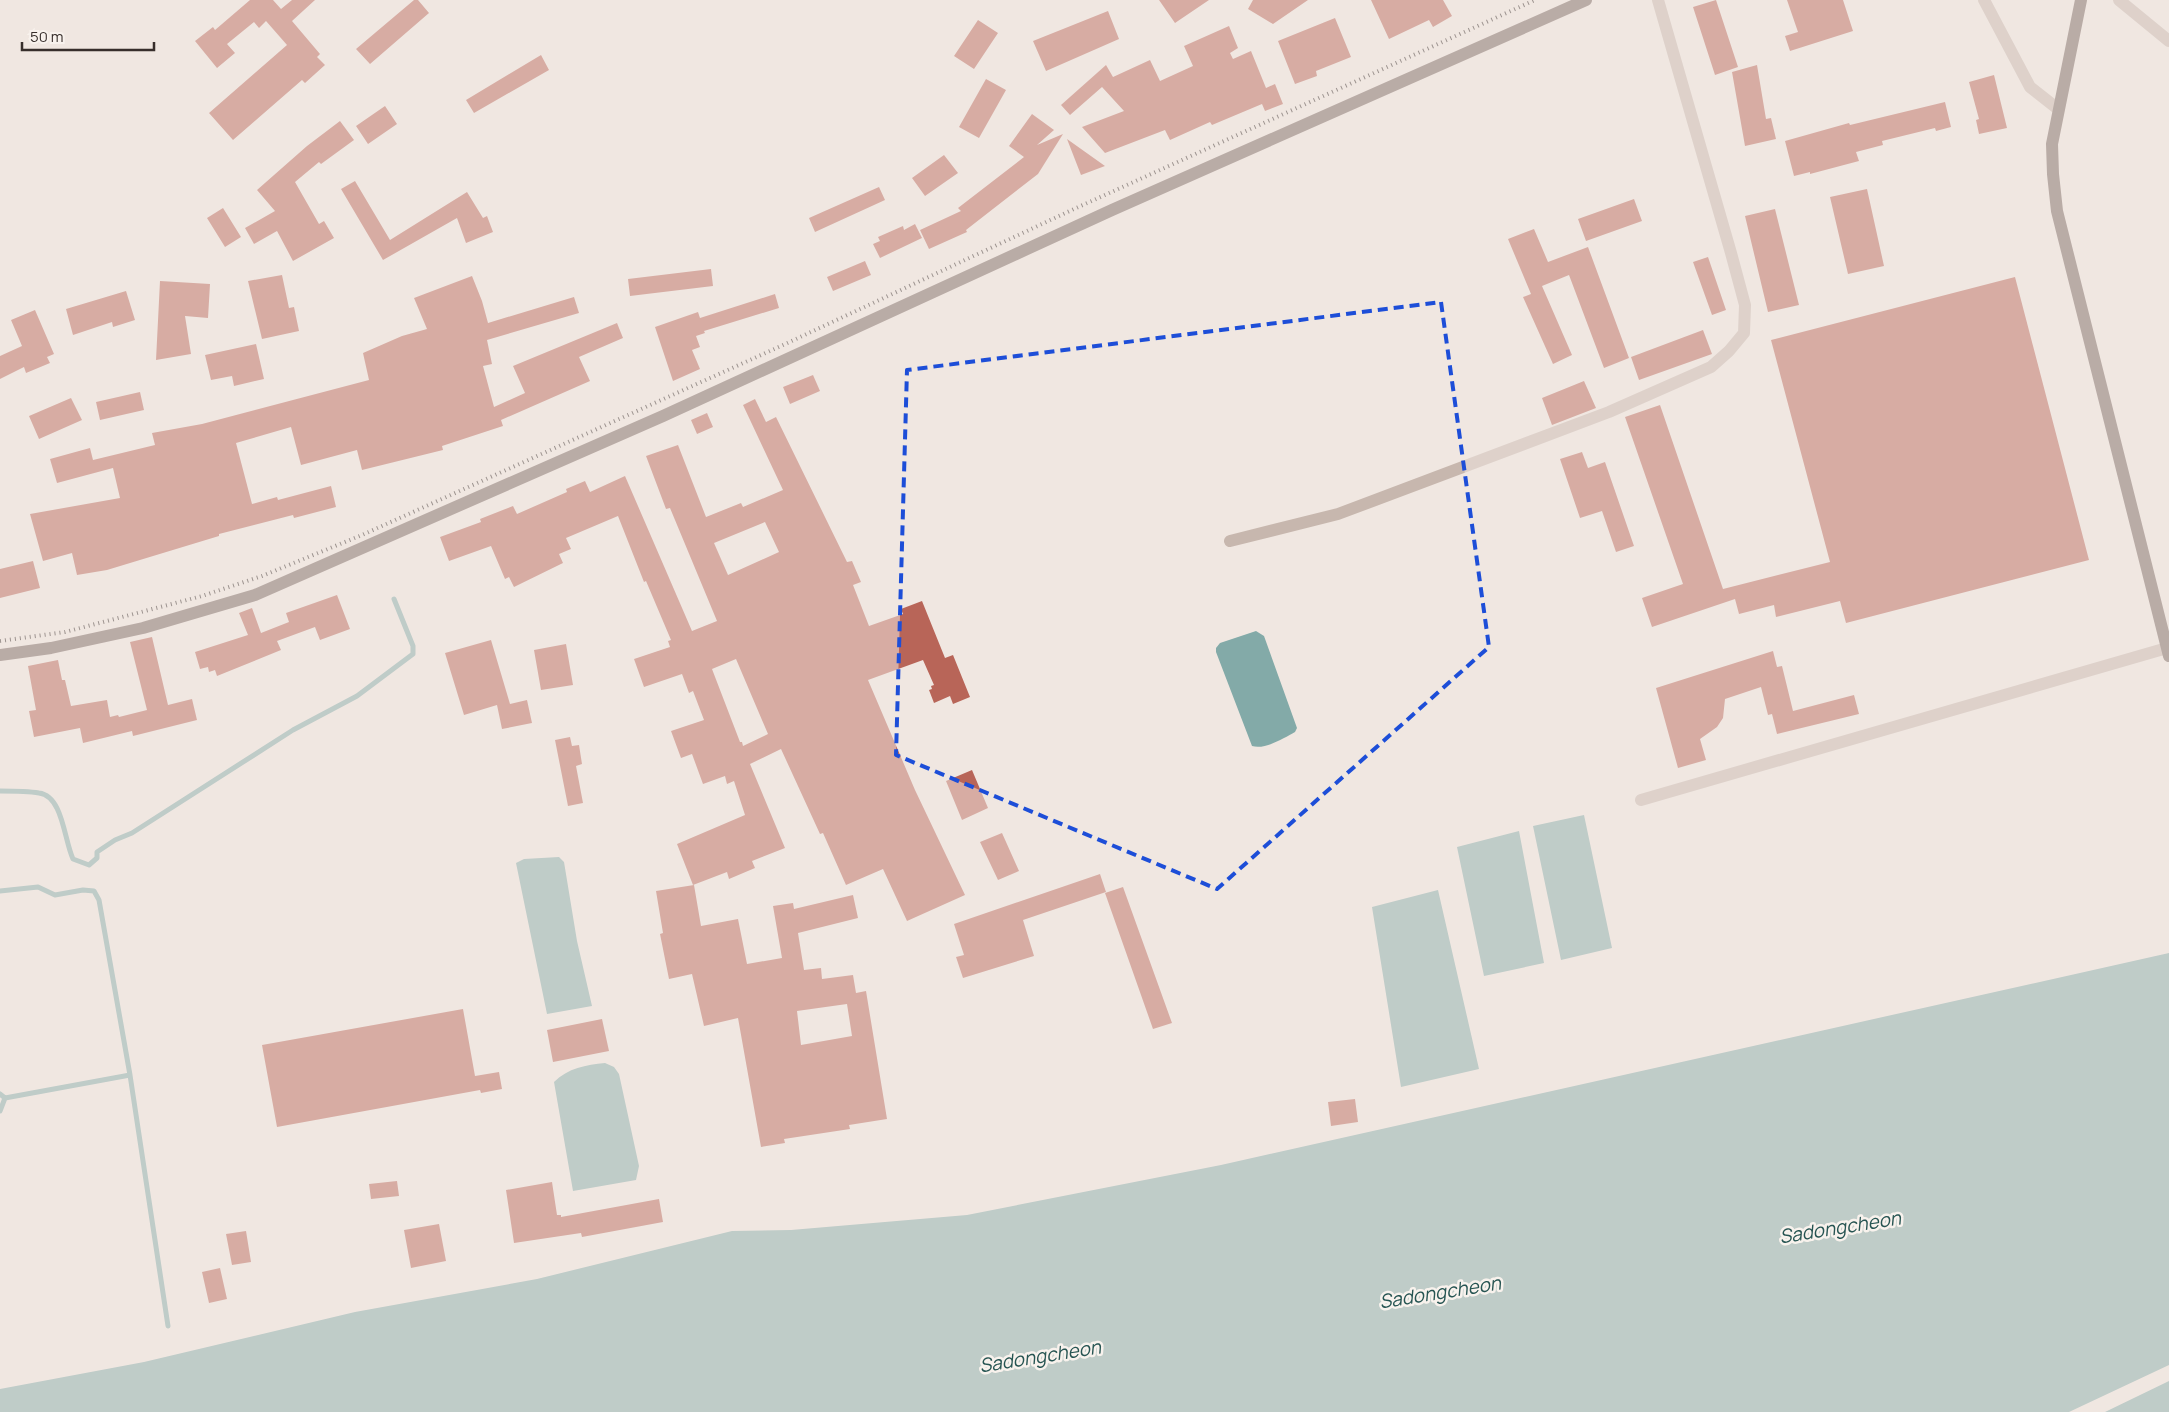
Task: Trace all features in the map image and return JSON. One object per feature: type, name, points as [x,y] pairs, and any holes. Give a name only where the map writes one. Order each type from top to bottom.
[{"type":"main road","points":[[0,655],[51,648],[143,628],[255,596],[663,416],[1121,206],[1586,0]]},
{"type":"main road","points":[[2081,0],[2052,144],[2057,211],[2168,652]]},
{"type":"street","points":[[1230,541],[1338,514],[1609,412],[1710,367],[1729,351],[1744,333],[1745,305],[1736,270],[1658,0]]},
{"type":"street","points":[[1984,0],[2030,87],[2058,109]]},
{"type":"street","points":[[2119,0],[2169,41]]},
{"type":"street","points":[[1641,800],[2168,652]]},
{"type":"highlighted area","points":[[1441,302],[1489,647],[1217,889],[896,755],[907,370]]},
{"type":"water","points":[[1256,631],[1264,636],[1297,728],[1295,732],[1280,740],[1257,747],[1252,746],[1216,652],[1216,648],[1220,643]]},
{"type":"water","points":[[1584,815],[1612,948],[1561,960],[1533,826]]},
{"type":"water","points":[[1519,831],[1544,963],[1484,976],[1457,847]]},
{"type":"water","points":[[559,857],[564,862],[577,941],[592,1006],[547,1014],[516,863],[524,859]]},
{"type":"water","points":[[1438,890],[1479,1069],[1401,1087],[1372,907]]},
{"type":"water","name":"Sadongcheon","points":[[2169,953],[2169,1365],[2069,1412],[0,1412],[0,1389],[144,1362],[355,1312],[537,1279],[732,1231],[791,1230],[967,1215],[1221,1165]]},
{"type":"water","points":[[605,1063],[614,1067],[619,1074],[639,1166],[636,1180],[573,1191],[554,1082],[571,1070]]},
{"type":"water","points":[[2169,1381],[2169,1412],[2105,1412]]},
{"type":"building","points":[[250,0],[273,0],[281,9],[292,0],[315,0],[292,21],[320,54],[317,57],[325,65],[305,83],[302,80],[233,140],[209,113],[287,45],[266,21],[259,28],[254,22],[227,44],[235,53],[217,68],[195,41],[213,27],[215,30]]},
{"type":"building","points":[[414,0],[418,0],[429,13],[370,64],[356,49]]},
{"type":"building","points":[[1159,0],[1209,0],[1175,23]]},
{"type":"building","points":[[1253,0],[1308,0],[1273,24],[1248,9]]},
{"type":"building","points":[[1371,0],[1443,0],[1452,16],[1433,27],[1429,20],[1389,39]]},
{"type":"building","points":[[1716,0],[1738,67],[1715,75],[1693,7]]},
{"type":"building","points":[[1787,0],[1843,0],[1853,31],[1790,51],[1785,36],[1798,32]]},
{"type":"building","points":[[1108,11],[1119,39],[1046,71],[1033,41]]},
{"type":"building","points":[[1335,18],[1351,57],[1316,71],[1317,76],[1295,84],[1278,41]]},
{"type":"building","points":[[978,20],[998,33],[974,69],[954,56]]},
{"type":"building","points":[[1229,26],[1238,48],[1230,53],[1233,59],[1251,51],[1266,88],[1275,84],[1283,104],[1265,111],[1262,104],[1212,125],[1210,122],[1170,140],[1165,130],[1105,153],[1082,127],[1124,111],[1102,87],[1070,115],[1061,105],[1106,65],[1113,77],[1150,60],[1160,81],[1193,66],[1184,46]]},
{"type":"building","points":[[541,55],[549,70],[474,113],[466,100]]},
{"type":"building","points":[[1757,65],[1766,119],[1771,118],[1776,139],[1745,146],[1732,72]]},
{"type":"building","points":[[1994,75],[2007,128],[1979,134],[1976,120],[1979,119],[1969,82]]},
{"type":"building","points":[[986,79],[1006,90],[979,138],[959,127]]},
{"type":"building","points":[[1945,102],[1951,127],[1936,131],[1935,128],[1882,141],[1883,145],[1856,152],[1859,161],[1810,174],[1810,172],[1794,176],[1785,141],[1849,123],[1850,125]]},
{"type":"building","points":[[385,106],[397,124],[368,144],[356,126]]},
{"type":"building","points":[[1032,114],[1054,130],[1037,145],[1063,134],[1038,174],[966,230],[967,232],[929,249],[920,230],[961,211],[958,208],[1024,157],[1009,146]]},
{"type":"building","points":[[340,121],[354,140],[321,164],[319,162],[295,182],[319,224],[324,221],[334,238],[293,261],[277,231],[254,244],[245,228],[275,211],[257,190],[307,146]]},
{"type":"building","points":[[1067,139],[1105,166],[1081,175]]},
{"type":"building","points":[[944,155],[958,173],[925,196],[912,178]]},
{"type":"building","points":[[355,181],[390,240],[467,192],[483,218],[487,216],[493,232],[466,243],[457,218],[383,260],[341,189]]},
{"type":"building","points":[[879,187],[885,200],[815,232],[809,218]]},
{"type":"building","points":[[1867,189],[1884,266],[1848,274],[1830,197]]},
{"type":"building","points":[[1634,199],[1642,221],[1586,241],[1578,219]]},
{"type":"building","points":[[223,208],[241,237],[225,247],[207,218]]},
{"type":"building","points":[[1775,209],[1799,305],[1768,312],[1745,216]]},
{"type":"building","points":[[915,224],[922,238],[880,258],[873,244],[880,241],[878,237],[903,226],[904,230]]},
{"type":"building","points":[[1534,229],[1548,262],[1588,247],[1629,358],[1604,368],[1569,275],[1542,286],[1572,355],[1553,364],[1523,297],[1531,294],[1508,239]]},
{"type":"building","points":[[1708,257],[1726,310],[1712,315],[1693,262]]},
{"type":"building","points":[[865,261],[871,275],[833,291],[827,277]]},
{"type":"building","points":[[711,269],[713,286],[630,296],[628,279]]},
{"type":"building","points":[[282,275],[289,308],[294,307],[299,331],[262,339],[248,281]]},
{"type":"building","points":[[472,276],[488,323],[574,297],[579,313],[487,340],[492,364],[483,366],[494,407],[525,393],[513,366],[617,323],[623,338],[579,357],[590,381],[501,420],[503,426],[442,446],[443,450],[362,470],[357,450],[301,465],[291,427],[236,443],[252,504],[277,497],[278,500],[331,486],[336,507],[294,518],[293,515],[219,534],[219,536],[107,570],[77,575],[72,553],[43,561],[30,514],[120,498],[113,468],[57,483],[50,459],[90,448],[93,460],[155,445],[152,433],[202,424],[369,380],[363,353],[402,336],[427,329],[414,298]]},
{"type":"building","points":[[2015,277],[2089,560],[1846,623],[1840,601],[1776,617],[1774,605],[1739,614],[1735,599],[1652,627],[1642,598],[1683,584],[1625,417],[1660,405],[1723,589],[1830,562],[1771,340]]},
{"type":"building","points":[[160,281],[210,284],[208,318],[185,316],[191,354],[156,360]]},
{"type":"building","points":[[126,291],[135,320],[113,327],[112,322],[73,335],[66,309]]},
{"type":"building","points":[[775,294],[779,308],[704,331],[705,333],[696,336],[700,347],[692,350],[700,369],[673,381],[655,327],[698,312],[700,318]]},
{"type":"building","points":[[35,310],[54,354],[47,357],[50,363],[26,373],[24,367],[0,379],[0,356],[22,346],[11,320]]},
{"type":"building","points":[[1703,330],[1712,354],[1639,380],[1631,357]]},
{"type":"building","points":[[256,344],[264,379],[234,386],[232,376],[211,380],[205,355]]},
{"type":"building","points":[[813,375],[820,391],[790,404],[783,387]]},
{"type":"building","points":[[1584,381],[1596,408],[1552,425],[1542,398]]},
{"type":"building","points":[[140,392],[144,410],[100,420],[96,402]]},
{"type":"building","points":[[71,398],[82,420],[39,439],[29,416]]},
{"type":"building","points":[[755,399],[766,422],[776,417],[847,562],[852,561],[861,582],[853,585],[869,626],[903,614],[901,609],[922,601],[945,658],[953,655],[970,697],[953,704],[950,696],[934,703],[929,690],[934,685],[923,660],[868,680],[915,790],[965,895],[907,921],[883,869],[846,885],[823,833],[820,834],[781,749],[750,764],[785,848],[752,861],[755,868],[729,879],[727,872],[693,885],[677,844],[745,815],[734,781],[727,784],[725,776],[703,784],[692,754],[681,758],[671,731],[704,720],[693,691],[689,693],[682,674],[644,687],[634,659],[670,647],[668,641],[671,640],[646,581],[644,582],[618,516],[566,538],[571,549],[559,554],[563,563],[514,587],[509,577],[505,579],[491,546],[449,561],[440,537],[481,522],[480,519],[513,506],[517,514],[567,492],[566,489],[585,481],[590,492],[625,476],[692,631],[717,621],[670,508],[666,509],[646,456],[678,445],[706,517],[741,503],[743,507],[783,490],[743,405]],"holes":[[[765,522],[779,552],[728,575],[714,543]],[[736,659],[768,734],[743,746],[712,669]]]},
{"type":"building","points":[[707,413],[713,427],[697,434],[691,420]]},
{"type":"building","points":[[1582,452],[1588,468],[1605,462],[1634,546],[1616,552],[1602,511],[1580,518],[1560,459]]},
{"type":"building","points":[[33,561],[40,588],[0,598],[0,569]]},
{"type":"building","points":[[337,595],[350,629],[320,640],[315,627],[277,641],[281,650],[217,676],[215,670],[209,672],[208,667],[200,669],[195,652],[248,635],[239,613],[252,608],[261,633],[289,622],[286,613]]},
{"type":"building","points":[[152,637],[168,705],[192,699],[197,720],[133,736],[132,731],[83,743],[80,728],[34,737],[29,711],[36,710],[28,666],[58,660],[62,680],[65,680],[71,706],[107,700],[110,717],[118,715],[119,717],[147,710],[130,642]]},
{"type":"building","points":[[491,640],[510,704],[527,700],[532,723],[502,729],[497,705],[464,715],[445,653]]},
{"type":"building","points":[[566,644],[573,685],[541,690],[534,650]]},
{"type":"building","points":[[1773,651],[1777,667],[1782,666],[1793,711],[1854,695],[1859,714],[1777,734],[1772,714],[1768,715],[1761,687],[1725,699],[1723,718],[1717,727],[1700,739],[1706,760],[1678,768],[1656,688]]},
{"type":"building","points":[[570,737],[572,746],[579,745],[582,764],[576,766],[583,803],[568,806],[555,740]]},
{"type":"building","points":[[972,770],[988,808],[962,820],[946,781]]},
{"type":"building","points":[[1002,833],[1019,871],[998,880],[980,842]]},
{"type":"building","points":[[1100,874],[1106,892],[1023,920],[1034,956],[963,978],[956,957],[964,955],[954,924]]},
{"type":"building","points":[[694,885],[701,926],[738,919],[747,964],[782,958],[773,906],[793,903],[794,909],[853,895],[858,918],[798,933],[804,970],[821,968],[822,979],[853,975],[856,993],[866,991],[887,1119],[849,1125],[850,1129],[784,1139],[785,1143],[761,1147],[738,1018],[704,1026],[692,974],[669,979],[660,934],[663,933],[656,891]],"holes":[[[847,1004],[852,1036],[801,1045],[797,1011]]]},
{"type":"building","points":[[1123,887],[1172,1023],[1153,1029],[1105,893]]},
{"type":"building","points":[[463,1009],[475,1076],[499,1072],[502,1089],[481,1093],[480,1090],[277,1127],[262,1045]]},
{"type":"building","points":[[602,1019],[609,1051],[553,1062],[547,1030]]},
{"type":"building","points":[[1355,1099],[1358,1122],[1331,1126],[1328,1102]]},
{"type":"building","points":[[397,1181],[399,1196],[371,1199],[369,1184]]},
{"type":"building","points":[[552,1182],[557,1215],[561,1215],[561,1217],[659,1199],[663,1222],[582,1237],[581,1233],[514,1243],[506,1190]]},
{"type":"building","points":[[439,1224],[446,1261],[411,1268],[404,1230]]},
{"type":"building","points":[[246,1231],[251,1262],[232,1265],[226,1234]]},
{"type":"building","points":[[220,1268],[227,1299],[209,1303],[202,1272]]},
{"type":"waterway","points":[[0,791],[34,792],[47,796],[58,810],[73,859],[89,865],[97,858],[97,852],[115,840],[132,833],[293,730],[357,696],[413,654],[413,646],[394,599]]},
{"type":"waterway","points":[[0,891],[38,887],[55,895],[83,890],[94,891],[99,900],[130,1075],[168,1326]]},
{"type":"waterway","points":[[0,1094],[5,1098],[130,1075]]},
{"type":"waterway","points":[[0,1111],[5,1098]]},
{"type":"railway","points":[[0,641],[65,632],[202,596],[262,576],[362,535],[781,346],[1074,209],[1535,0]]}]
